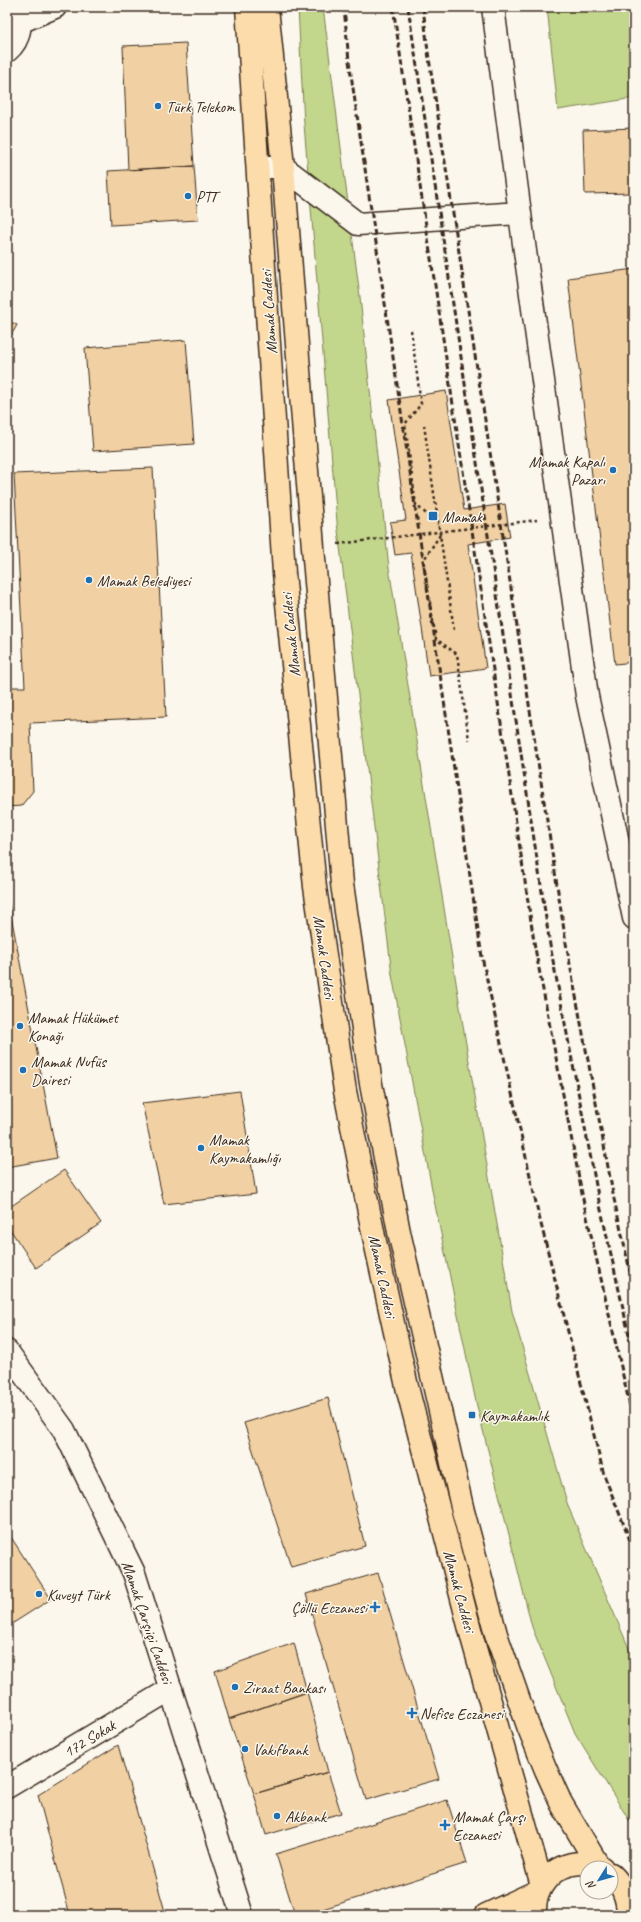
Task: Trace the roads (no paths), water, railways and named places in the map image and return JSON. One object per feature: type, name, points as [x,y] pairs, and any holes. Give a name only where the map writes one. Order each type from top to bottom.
[{"type":"main road","name":"Mamak Caddesi","points":[[247,7],[259,168],[284,573],[315,887],[345,1092],[374,1237],[408,1391],[473,1641],[540,1888]]},
{"type":"main road","name":"Mamak Caddesi","points":[[267,7],[283,167],[312,547],[342,884],[371,1084],[399,1232],[463,1511],[496,1634],[528,1726],[546,1770],[561,1803],[599,1860]]},
{"type":"main road","points":[[535,1915],[534,1905],[540,1888],[546,1878],[558,1869],[572,1864],[579,1865]]},
{"type":"main road","name":"Mamak Caddesi","points":[[619,1880],[634,1890]]},
{"type":"main road","points":[[619,1885],[622,1888],[628,1903],[628,1915]]},
{"type":"main road","points":[[486,1915],[540,1888]]},
{"type":"street","points":[[7,52],[15,43],[19,33],[16,15],[55,7]]},
{"type":"street","points":[[493,7],[586,696],[634,918]]},
{"type":"street","points":[[259,168],[283,167],[358,224],[520,213]]},
{"type":"street","name":"Mamak Çarşıiçi Caddesi","points":[[7,1351],[64,1430],[134,1573],[242,1915]]},
{"type":"street","name":"172 Sokak","points":[[7,1787],[171,1689]]},
{"type":"railway","points":[[344,7],[349,61],[482,957],[538,1212],[604,1475],[634,1550]]},
{"type":"railway","points":[[393,7],[535,948],[584,1204],[634,1424]]},
{"type":"railway","points":[[408,7],[550,945],[599,1201],[634,1357]]},
{"type":"railway","points":[[423,7],[428,52],[566,943],[614,1199],[634,1289]]},
{"type":"place","name":"Türk Telekom","points":[[158,106]]},
{"type":"place","name":"PTT","points":[[188,196]]},
{"type":"place","name":"Mamak Kapalı Pazarı","points":[[613,470]]},
{"type":"place","name":"Mamak","points":[[433,516]]},
{"type":"place","name":"Mamak Belediyesi","points":[[89,580]]},
{"type":"place","name":"Mamak Hükümet Konağı","points":[[20,1026]]},
{"type":"place","name":"Mamak Nufüs Dairesi","points":[[23,1070]]},
{"type":"place","name":"Mamak Kaymakamlığı","points":[[201,1148]]},
{"type":"place","name":"Kaymakamlık","points":[[472,1415]]},
{"type":"place","name":"Kuveyt Türk","points":[[39,1594]]},
{"type":"place","name":"Çöllü Eczanesi","points":[[375,1607]]},
{"type":"place","name":"Ziraat Bankası","points":[[235,1687]]},
{"type":"place","name":"Nefise Eczanesi","points":[[412,1713]]},
{"type":"place","name":"Vakıfbank","points":[[245,1749]]},
{"type":"place","name":"Akbank","points":[[277,1816]]},
{"type":"place","name":"Mamak Çarşı Eczanesi","points":[[445,1825]]}]
